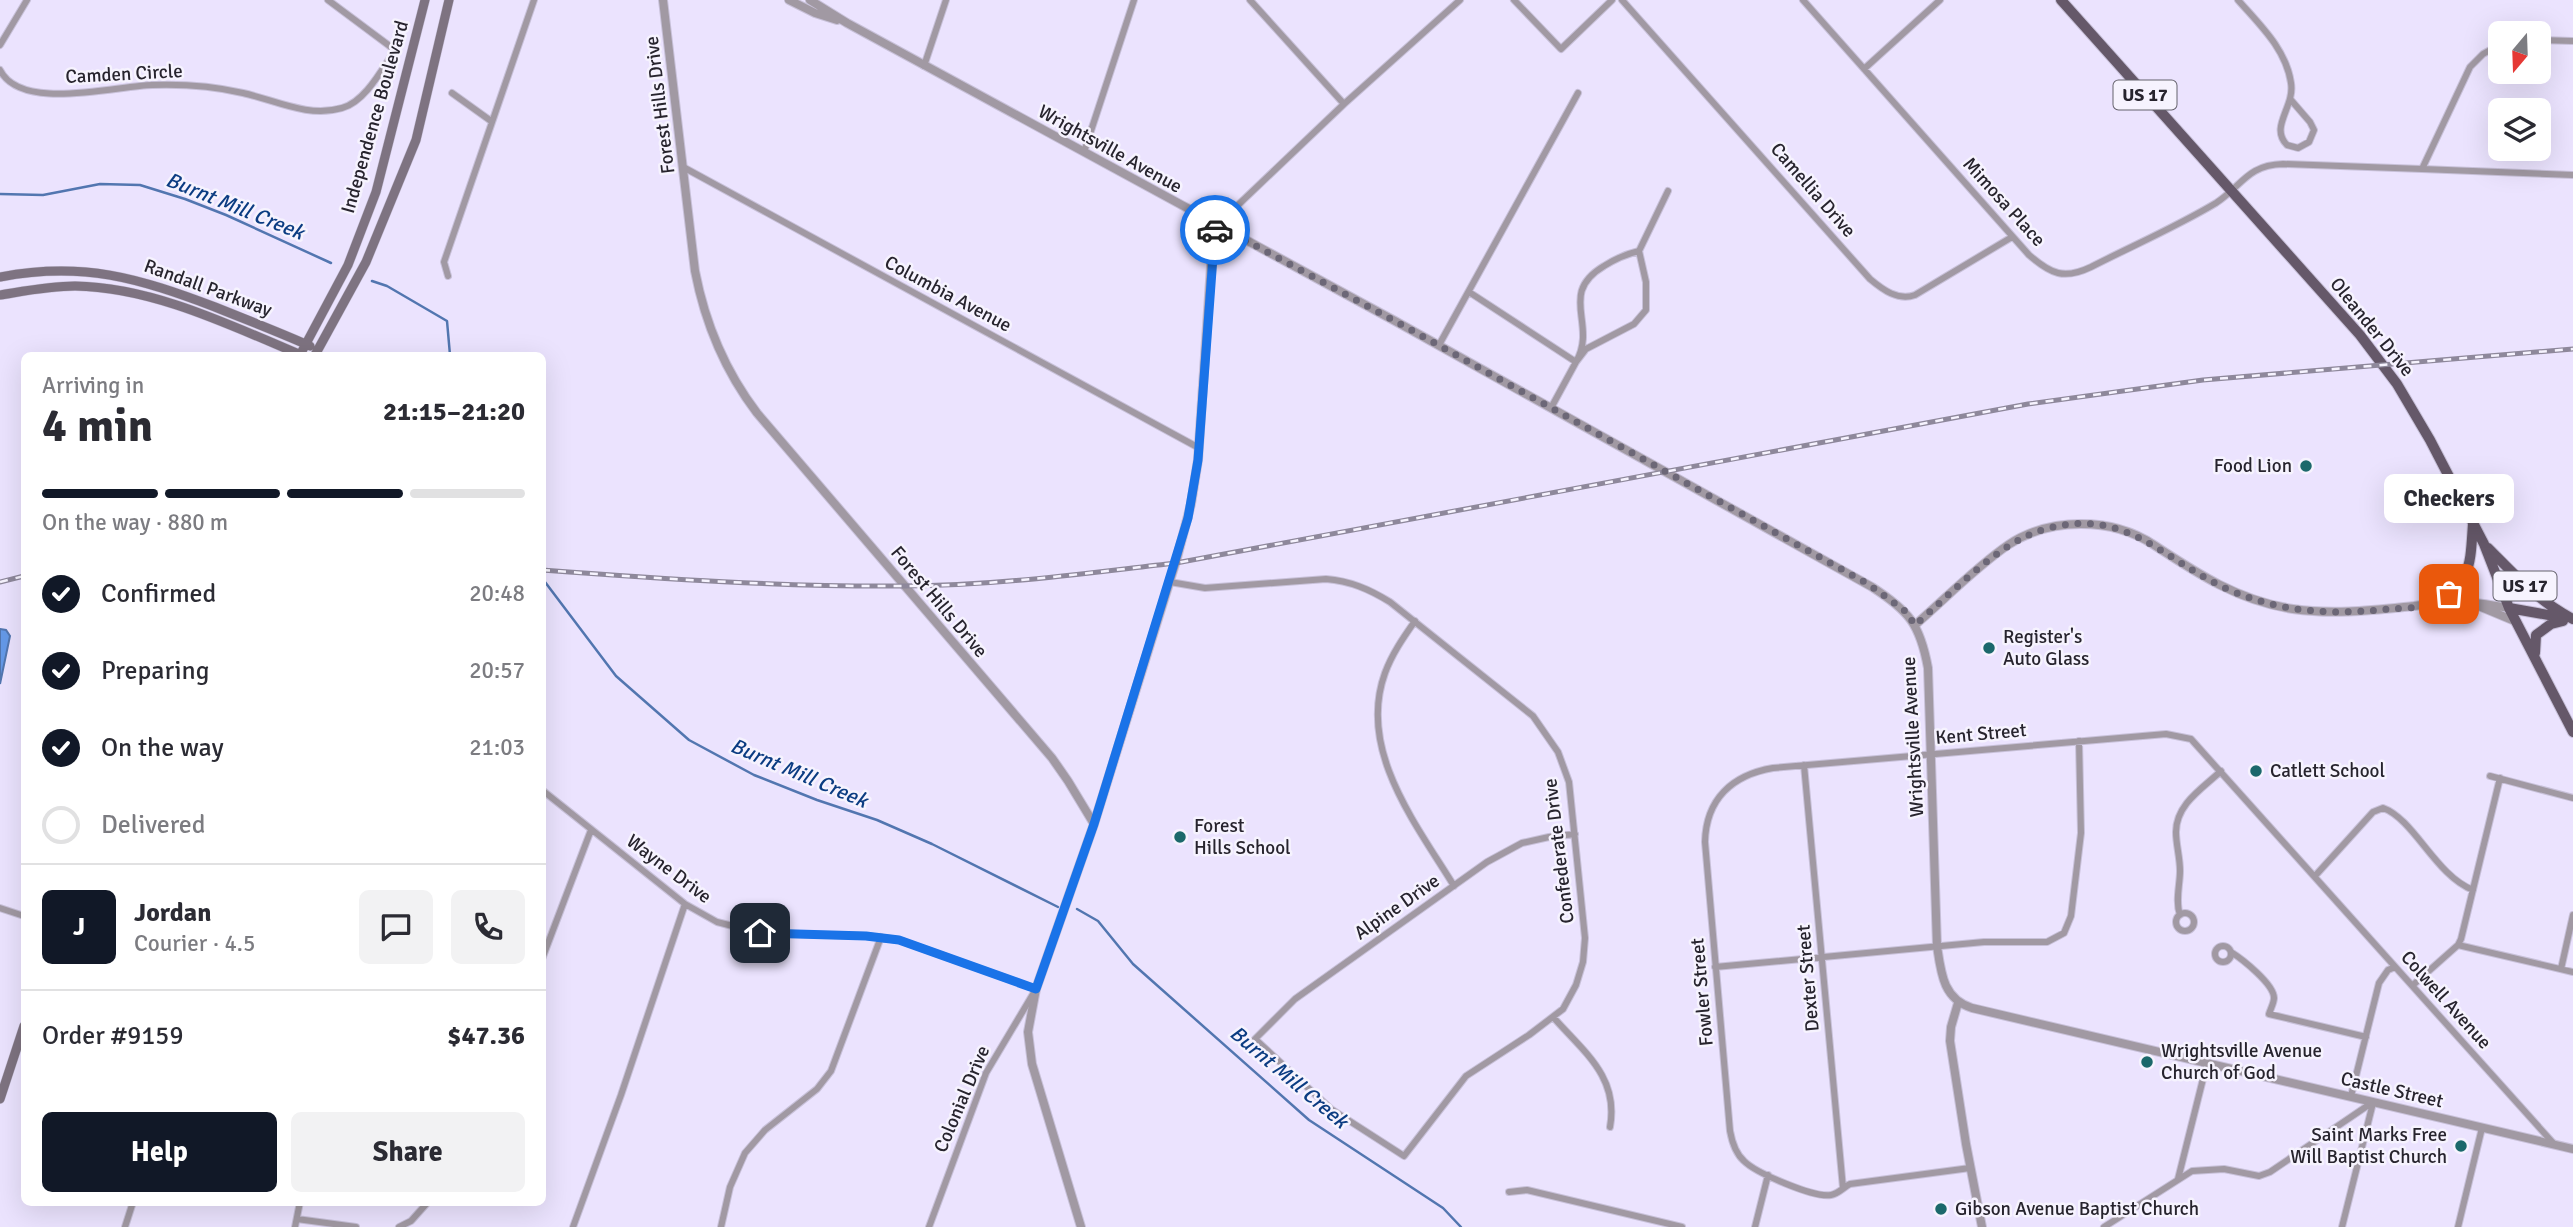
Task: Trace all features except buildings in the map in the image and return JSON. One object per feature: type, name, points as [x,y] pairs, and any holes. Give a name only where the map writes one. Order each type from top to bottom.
[{"type":"main road","name":"Independence Boulevard","points":[[302,352],[348,265],[376,192],[425,0]]},
{"type":"main road","name":"Independence Boulevard","points":[[316,352],[366,262],[416,140],[449,0]]},
{"type":"main road","name":"Oleander Drive","points":[[2061,0],[2357,331],[2398,384],[2484,544],[2509,608],[2573,732]]},
{"type":"main road","name":"Randall Parkway","points":[[0,277],[63,270],[128,277],[171,290],[306,344],[316,352]]},
{"type":"main road","name":"Randall Parkway","points":[[0,295],[58,287],[92,287],[131,292],[168,302],[293,352]]},
{"type":"main road","points":[[2435,604],[2456,589],[2466,577],[2473,524]]},
{"type":"main road","name":"US 17","points":[[2484,544],[2533,594],[2573,620]]},
{"type":"main road","name":"US 17","points":[[2509,608],[2573,620]]},
{"type":"main road","points":[[2536,658],[2534,641],[2541,629],[2551,624],[2573,620]]},
{"type":"main road","points":[[0,1099],[21,1035]]},
{"type":"street","points":[[0,45],[27,0]]},
{"type":"street","name":"Camden Circle","points":[[0,70],[14,85],[32,91],[69,94],[136,85],[190,86],[240,92],[309,111],[339,109],[359,98],[395,50],[328,0]]},
{"type":"street","points":[[448,276],[444,262],[534,0]]},
{"type":"street","name":"Forest Hills Drive","points":[[663,0],[698,289],[717,347],[757,413],[1052,758],[1094,824]]},
{"type":"street","name":"Wrightsville Avenue","points":[[789,0],[815,13],[847,23]]},
{"type":"street","name":"Wrightsville Avenue","points":[[810,0],[925,66],[1439,345],[1872,587],[1904,610],[1915,625],[1928,668],[1937,946],[1944,982],[1958,1003]]},
{"type":"street","points":[[925,66],[946,0]]},
{"type":"street","points":[[1084,152],[1134,0]]},
{"type":"street","points":[[1250,0],[1344,104]]},
{"type":"street","points":[[1081,1227],[1031,1057],[1028,1032],[1036,989],[1094,824],[1170,582],[1191,503],[1199,448],[1212,251],[1217,225],[1237,203],[1460,0]]},
{"type":"street","points":[[1514,0],[1561,49],[1612,0]]},
{"type":"street","name":"Camellia Drive","points":[[1622,0],[1870,279],[1883,289],[1898,297],[1915,295],[2012,237]]},
{"type":"street","name":"Mimosa Place","points":[[1803,0],[2012,237],[2042,266],[2062,274],[2076,274],[2217,202],[2253,170],[2272,164],[2573,175]]},
{"type":"street","points":[[1864,69],[1940,0]]},
{"type":"street","points":[[2238,0],[2280,51],[2291,80],[2291,100],[2280,132],[2283,142],[2298,148],[2309,142],[2314,130],[2311,122],[2291,100]]},
{"type":"street","points":[[2552,40],[2573,41]]},
{"type":"street","points":[[2422,169],[2470,67],[2488,51]]},
{"type":"street","points":[[452,93],[491,121]]},
{"type":"street","points":[[1439,345],[1578,93]]},
{"type":"street","name":"Columbia Avenue","points":[[683,167],[1199,448]]},
{"type":"street","points":[[1576,362],[1590,346],[1623,331],[1634,324],[1643,313],[1647,299],[1644,264],[1639,251],[1668,191]]},
{"type":"street","points":[[1551,408],[1583,350],[1580,298],[1584,282],[1609,263],[1639,251]]},
{"type":"street","points":[[1469,292],[1576,362]]},
{"type":"street","points":[[1915,625],[2008,545],[2042,530],[2077,524],[2104,525],[2134,534],[2218,586],[2254,600],[2283,607],[2344,612],[2456,602],[2509,608]]},
{"type":"street","name":"Confederate Drive","points":[[1170,582],[1205,588],[1306,579],[1337,580],[1372,591],[1415,621],[1520,705],[1544,728],[1566,770],[1572,799],[1585,938],[1583,962],[1574,989],[1563,1009],[1553,1018],[1466,1076],[1404,1156]]},
{"type":"street","points":[[2478,605],[2517,622]]},
{"type":"street","points":[[1415,621],[1395,649],[1385,672],[1377,729],[1381,749],[1394,781],[1411,815],[1454,886]]},
{"type":"street","name":"Kent Street","points":[[1721,793],[1733,782],[1751,773],[1804,765],[2166,734]]},
{"type":"street","name":"Colwell Avenue","points":[[2166,734],[2191,739],[2554,1144]]},
{"type":"street","points":[[1715,967],[1984,942],[2047,942],[2060,936],[2068,926],[2071,916],[2081,833],[2079,741]]},
{"type":"street","name":"Dexter Street","points":[[1804,765],[1843,1188]]},
{"type":"street","points":[[2180,915],[2177,820],[2186,803],[2221,771]]},
{"type":"street","points":[[2490,776],[2573,798]]},
{"type":"street","points":[[2413,985],[2458,945],[2500,778]]},
{"type":"street","name":"Wayne Drive","points":[[546,793],[685,904],[717,922],[742,930],[773,934],[881,937],[916,946],[1036,989]]},
{"type":"street","name":"Fowler Street","points":[[1721,793],[1711,809],[1705,834],[1732,1143],[1746,1163],[1818,1194],[1831,1195],[1850,1184],[1970,1168]]},
{"type":"street","points":[[2561,795],[2573,793]]},
{"type":"street","points":[[2315,876],[2375,810],[2386,809],[2403,823],[2457,882],[2473,890]]},
{"type":"street","points":[[546,949],[590,830]]},
{"type":"street","name":"Alpine Drive","points":[[1404,1156],[1331,1109],[1255,1039],[1295,999],[1487,862],[1522,843],[1575,834]]},
{"type":"street","points":[[573,1227],[685,904]]},
{"type":"street","points":[[0,908],[21,915]]},
{"type":"street","points":[[2561,969],[2573,915]]},
{"type":"street","points":[[721,1227],[730,1187],[746,1153],[765,1130],[817,1089],[831,1070],[881,937]]},
{"type":"street","points":[[2458,945],[2573,972]]},
{"type":"street","points":[[2231,952],[2271,987],[2274,996],[2269,1014],[2366,1037]]},
{"type":"street","points":[[2351,1097],[2379,983],[2388,970],[2395,967]]},
{"type":"street","name":"Colonial Drive","points":[[929,1227],[986,1073],[1036,989]]},
{"type":"street","points":[[1958,1003],[1950,1041],[1982,1227]]},
{"type":"street","name":"Castle Street","points":[[1958,1003],[2573,1149]]},
{"type":"street","points":[[1553,1018],[1604,1076],[1612,1106],[1610,1127]]},
{"type":"street","points":[[2178,1179],[2207,1063]]},
{"type":"street","points":[[2104,1227],[2192,1171],[2214,1168],[2264,1175],[2286,1164],[2373,1102]]},
{"type":"street","points":[[2342,1227],[2373,1102]]},
{"type":"street","points":[[2458,1227],[2482,1128]]},
{"type":"street","points":[[1755,1227],[1768,1174]]},
{"type":"street","points":[[1508,1192],[1527,1190],[1682,1227]]},
{"type":"street","points":[[125,1227],[132,1206]]},
{"type":"street","points":[[295,1227],[299,1206]]},
{"type":"street","points":[[399,1227],[411,1221],[424,1206]]},
{"type":"street","points":[[297,1219],[356,1227]]},
{"type":"water","points":[[0,629],[6,630],[10,636],[0,684]]},
{"type":"waterway","name":"Burnt Mill Creek","points":[[0,194],[43,195],[100,184],[140,185],[226,215],[331,263]]},
{"type":"waterway","name":"Burnt Mill Creek","points":[[372,281],[387,286],[447,321],[450,352]]},
{"type":"waterway","name":"Burnt Mill Creek","points":[[546,583],[616,676],[689,740],[754,775],[877,820],[932,844],[1058,907]]},
{"type":"waterway","name":"Burnt Mill Creek","points":[[1077,909],[1098,921],[1133,964],[1309,1120],[1443,1208],[1461,1227]]},
{"type":"railway","points":[[546,570],[724,582],[860,586],[973,584],[1074,575],[1176,563],[2028,404],[2203,380],[2573,349]]},
{"type":"railway","points":[[0,582],[21,577]]},
{"type":"way so far","points":[[1215,230],[1217,225],[1395,321],[1868,584],[1904,610],[1915,625],[2008,545],[2042,530],[2065,525],[2104,525],[2134,534],[2218,586],[2254,600],[2292,609],[2344,612],[2435,604],[2449,594]]},
{"type":"place","name":"Food Lion","points":[[2306,466]]},
{"type":"place","name":"Checkers","points":[[2449,594]]},
{"type":"place","name":"Register's Auto Glass","points":[[1989,648]]},
{"type":"place","name":"Catlett School","points":[[2256,771]]},
{"type":"place","name":"Forest Hills School","points":[[1180,837]]},
{"type":"place","name":"Wrightsville Avenue Church of God","points":[[2147,1062]]},
{"type":"place","name":"Saint Marks Free Will Baptist Church","points":[[2461,1146]]},
{"type":"place","name":"Gibson Avenue Baptist Church","points":[[1941,1209]]},
{"type":"route","points":[[760,933],[866,936],[899,940],[1036,989],[1094,824],[1188,518],[1198,460],[1215,230]]}]
